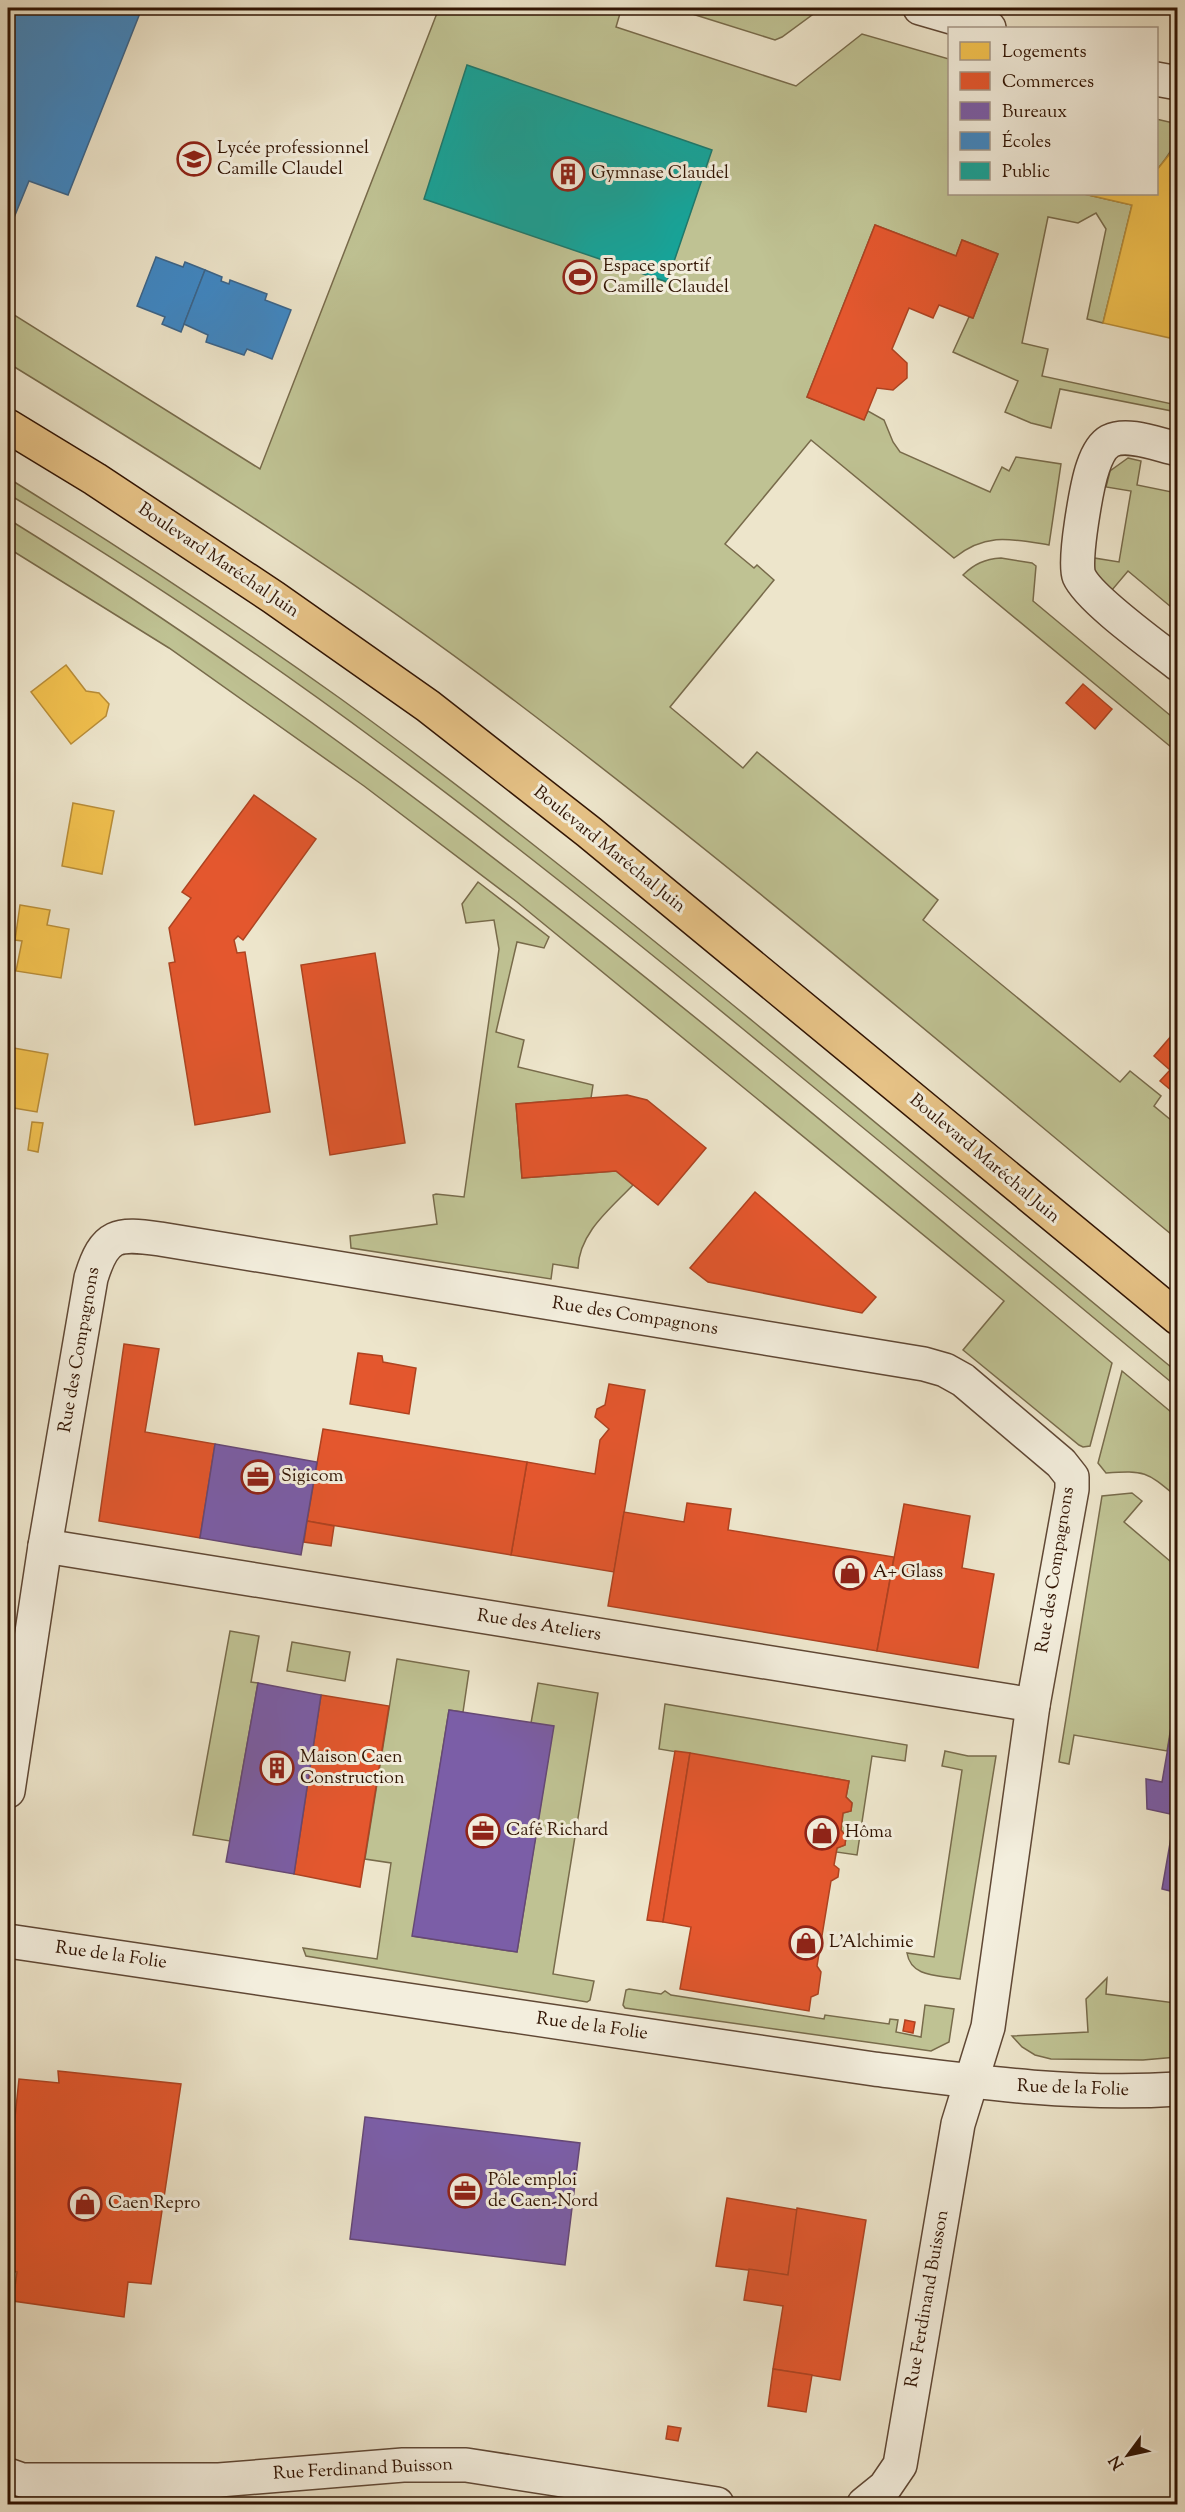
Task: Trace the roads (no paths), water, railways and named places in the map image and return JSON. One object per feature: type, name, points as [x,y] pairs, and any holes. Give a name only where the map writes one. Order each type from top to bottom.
[{"type":"main road","name":"Boulevard Maréchal Juin","points":[[8,426],[95,479],[273,597],[429,706],[589,832],[1178,1318]]},
{"type":"street","points":[[920,8],[986,27]]},
{"type":"street","points":[[1158,79],[1178,83]]},
{"type":"street","points":[[1178,449],[1128,438],[1113,440],[1105,445],[1092,468],[1077,557],[1078,574],[1088,591],[1178,664]]},
{"type":"street","name":"Rue des Compagnons","points":[[8,1791],[45,1546],[91,1278],[98,1256],[109,1241],[128,1235],[197,1245],[924,1364],[945,1370],[963,1380],[1061,1463],[1072,1477],[1072,1489],[1033,1705],[988,2027],[971,2082]]},
{"type":"street","name":"Rue des Ateliers","points":[[45,1546],[1033,1705]]},
{"type":"street","name":"Rue de la Folie","points":[[8,1941],[971,2082],[1084,2091],[1178,2089]]},
{"type":"street","name":"Rue Ferdinand Buisson","points":[[864,2505],[885,2487],[900,2465],[958,2124],[971,2082]]},
{"type":"street","name":"Rue Ferdinand Buisson","points":[[17,2487],[219,2480],[403,2465],[466,2464],[717,2505]]},
{"type":"place","name":"Lycée professionnel Camille Claudel","points":[[194,159]]},
{"type":"place","name":"Gymnase Claudel","points":[[568,174]]},
{"type":"place","name":"Espace sportif Camille Claudel","points":[[580,277]]},
{"type":"place","name":"Sigicom","points":[[258,1477]]},
{"type":"place","name":"A+ Glass","points":[[850,1573]]},
{"type":"place","name":"Maison Caen Construction","points":[[277,1768]]},
{"type":"place","name":"Café Richard","points":[[483,1831]]},
{"type":"place","name":"Hôma","points":[[822,1833]]},
{"type":"place","name":"L'Alchimie","points":[[806,1943]]},
{"type":"place","name":"Pôle emploi de Caen-Nord","points":[[465,2191]]},
{"type":"place","name":"Caen Repro","points":[[85,2204]]}]
